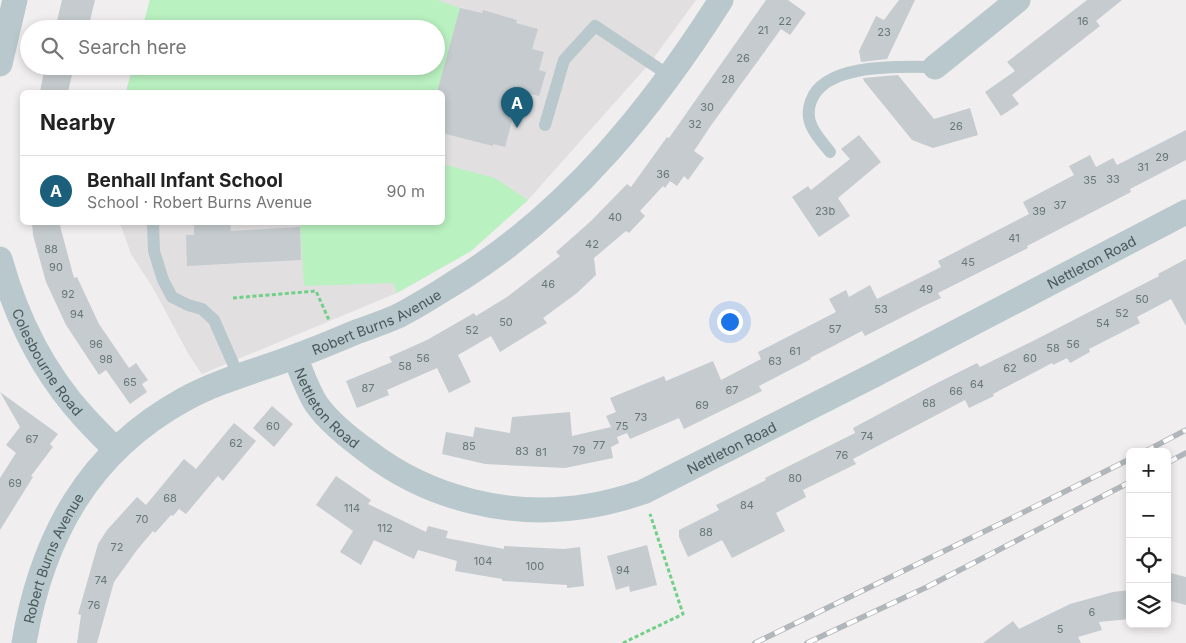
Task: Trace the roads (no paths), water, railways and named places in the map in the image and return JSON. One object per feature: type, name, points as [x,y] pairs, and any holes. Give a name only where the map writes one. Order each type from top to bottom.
[{"type":"street","points":[[0,64],[15,0]]},
{"type":"street","name":"Robert Burns Avenue","points":[[24,643],[41,571],[55,536],[79,494],[96,471],[116,450],[137,431],[186,399],[212,387],[295,357],[397,316],[466,276],[530,228],[573,189],[608,153],[670,76],[721,0]]},
{"type":"street","points":[[935,67],[1018,0]]},
{"type":"street","name":"Nettleton Road","points":[[295,357],[316,404],[354,442],[398,472],[446,494],[474,502],[502,507],[540,510],[588,506],[616,501],[643,492],[866,379],[1186,212]]},
{"type":"street","name":"Colesbourne Road","points":[[0,260],[20,318],[41,359],[83,417],[116,450]]},
{"type":"lane","points":[[546,125],[564,60],[595,26],[670,76]]},
{"type":"lane","points":[[830,152],[812,127],[809,111],[813,95],[825,82],[833,78],[885,67],[935,67]]},
{"type":"lane","points":[[153,225],[154,251],[172,297],[202,309],[214,320],[239,377]]},
{"type":"railway","points":[[1152,448],[1186,430]]},
{"type":"railway","points":[[1171,461],[1186,453]]},
{"type":"railway","points":[[755,643],[1126,461]]},
{"type":"railway","points":[[807,643],[927,587],[1126,484]]},
{"type":"place","name":"Benhall Infant School","points":[[517,128]]}]
